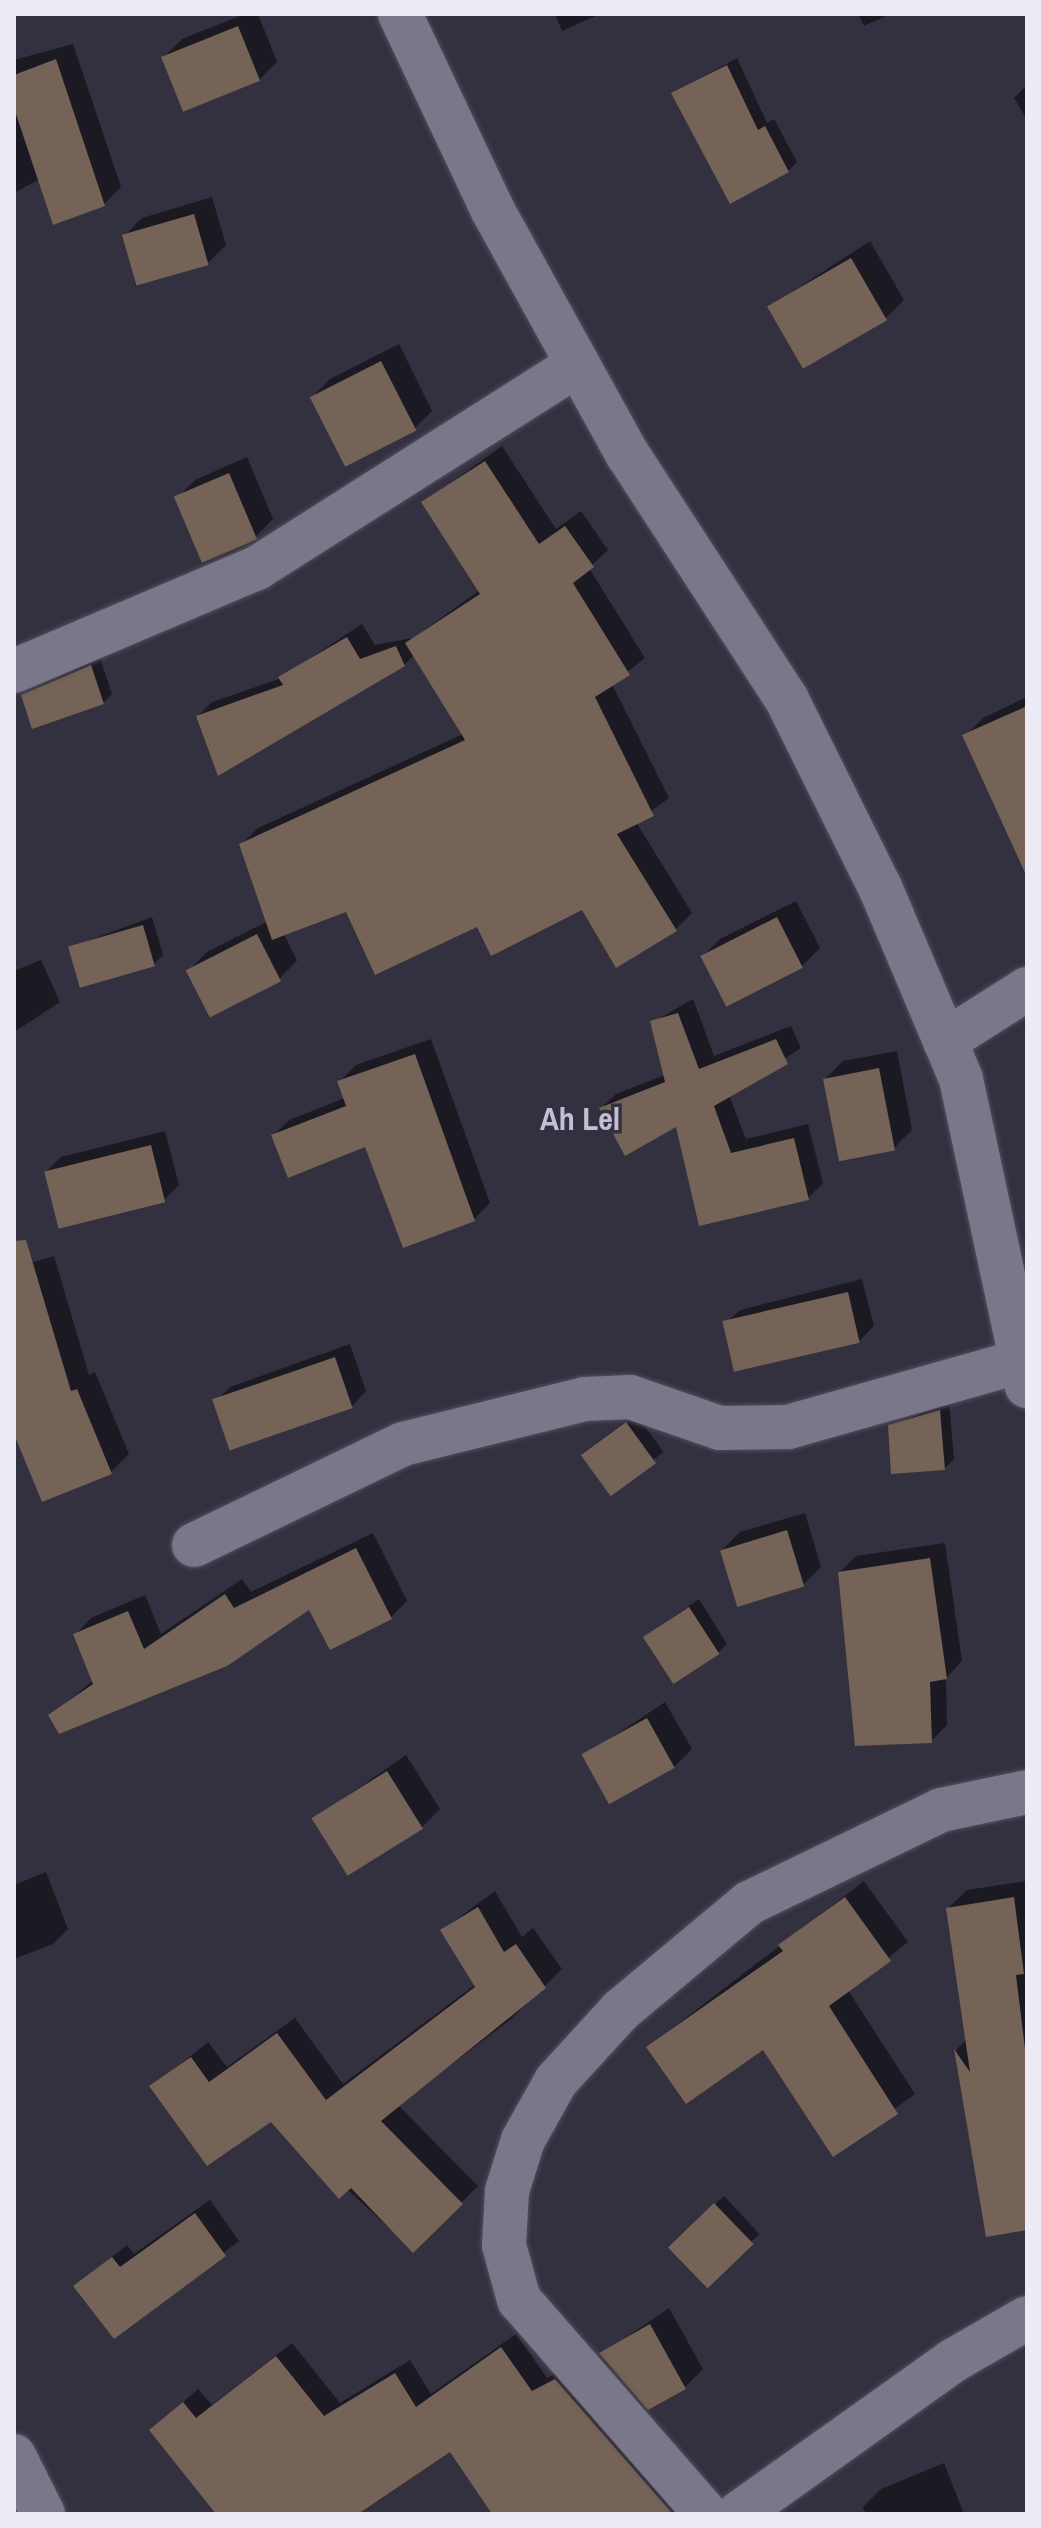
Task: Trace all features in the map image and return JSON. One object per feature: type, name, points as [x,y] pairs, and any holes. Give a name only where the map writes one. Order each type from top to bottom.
[{"type":"street","points":[[194,1545],[403,1444],[585,1399],[630,1397],[720,1428],[788,1427],[1025,1374],[997,1228],[945,1041],[880,887],[787,700],[578,364],[492,209],[400,14]]},
{"type":"street","points":[[14,671],[257,568],[578,364]]},
{"type":"street","points":[[945,1041],[1027,989]]},
{"type":"street","points":[[706,2514],[519,2300],[504,2245],[507,2191],[523,2140],[556,2081],[621,2010],[749,1903],[941,1810],[1027,1792]]},
{"type":"street","points":[[738,2514],[954,2360],[1027,2318]]},
{"type":"street","points":[[14,2456],[43,2514]]},
{"type":"building","points":[[238,26],[260,81],[183,112],[161,57]]},
{"type":"building","points":[[56,59],[105,206],[53,225],[14,108],[14,75]]},
{"type":"building","points":[[727,65],[758,130],[765,126],[789,172],[730,204],[671,93]]},
{"type":"building","points":[[194,214],[209,265],[137,286],[122,235]]},
{"type":"building","points":[[851,258],[887,320],[803,369],[767,306]]},
{"type":"building","points":[[381,361],[416,430],[345,467],[310,397]]},
{"type":"building","points":[[485,461],[539,544],[565,526],[594,567],[573,583],[630,675],[595,697],[654,816],[617,834],[677,931],[616,968],[582,910],[491,956],[477,927],[375,975],[346,912],[272,940],[239,844],[465,740],[405,643],[480,594],[421,502]]},
{"type":"building","points":[[229,473],[257,539],[202,563],[174,496]]},
{"type":"building","points":[[347,637],[360,659],[396,646],[405,666],[218,776],[196,716],[283,685],[278,677]]},
{"type":"building","points":[[91,665],[104,704],[32,729],[21,695]]},
{"type":"building","points":[[1027,706],[1027,877],[962,735]]},
{"type":"building","points":[[777,917],[803,968],[726,1007],[700,956]]},
{"type":"building","points":[[143,925],[155,966],[80,988],[68,946]]},
{"type":"building","points":[[257,934],[281,981],[210,1018],[186,970]]},
{"type":"building","points":[[678,1013],[699,1069],[776,1039],[788,1064],[714,1106],[731,1153],[794,1138],[809,1200],[699,1226],[676,1127],[625,1156],[599,1108],[665,1082],[650,1021]]},
{"type":"building","points":[[415,1054],[475,1221],[403,1248],[365,1147],[288,1178],[271,1135],[346,1106],[337,1081]]},
{"type":"building","points":[[879,1068],[895,1150],[839,1161],[823,1079]]},
{"type":"building","points":[[151,1145],[165,1202],[59,1229],[44,1172]]},
{"type":"building","points":[[26,1240],[71,1391],[77,1389],[112,1474],[42,1502],[14,1434],[14,1241]]},
{"type":"building","points":[[848,1292],[860,1343],[734,1372],[722,1321]]},
{"type":"building","points":[[335,1357],[353,1408],[230,1450],[212,1399]]},
{"type":"building","points":[[940,1410],[945,1470],[891,1474],[888,1425]]},
{"type":"building","points":[[626,1422],[656,1463],[611,1496],[581,1455]]},
{"type":"building","points":[[787,1530],[804,1586],[737,1607],[720,1550]]},
{"type":"building","points":[[356,1548],[392,1619],[330,1650],[309,1610],[227,1666],[59,1734],[48,1715],[93,1684],[73,1634],[128,1611],[144,1649],[225,1594],[234,1608]]},
{"type":"building","points":[[930,1558],[947,1679],[930,1682],[932,1743],[855,1746],[838,1572]]},
{"type":"building","points":[[689,1607],[719,1654],[673,1684],[643,1637]]},
{"type":"building","points":[[647,1718],[675,1768],[609,1804],[581,1754]]},
{"type":"building","points":[[387,1771],[423,1829],[348,1876],[312,1818]]},
{"type":"building","points":[[845,1897],[891,1961],[829,2006],[898,2114],[833,2157],[763,2050],[686,2104],[646,2047],[783,1951],[778,1945]]},
{"type":"building","points":[[1014,1897],[1024,1974],[1016,1975],[1027,2065],[1027,2230],[986,2237],[954,2049],[970,2072],[946,1908]]},
{"type":"building","points":[[478,1907],[504,1952],[516,1944],[546,1988],[381,2121],[463,2204],[413,2253],[351,2188],[339,2199],[271,2122],[207,2166],[149,2086],[191,2057],[209,2082],[277,2033],[326,2100],[475,1987],[440,1930]]},
{"type":"building","points":[[714,2203],[754,2244],[708,2288],[668,2247]]},
{"type":"building","points":[[195,2213],[226,2256],[114,2339],[73,2286],[112,2257],[120,2267]]},
{"type":"building","points":[[650,2324],[686,2389],[648,2410],[599,2353]]},
{"type":"building","points":[[501,2347],[532,2391],[555,2379],[673,2514],[492,2514],[450,2452],[358,2514],[216,2514],[149,2430],[183,2402],[196,2418],[276,2356],[324,2416],[395,2373],[416,2407]]},
{"type":"district","name":"Ah Lel","points":[[580,1119]]}]
